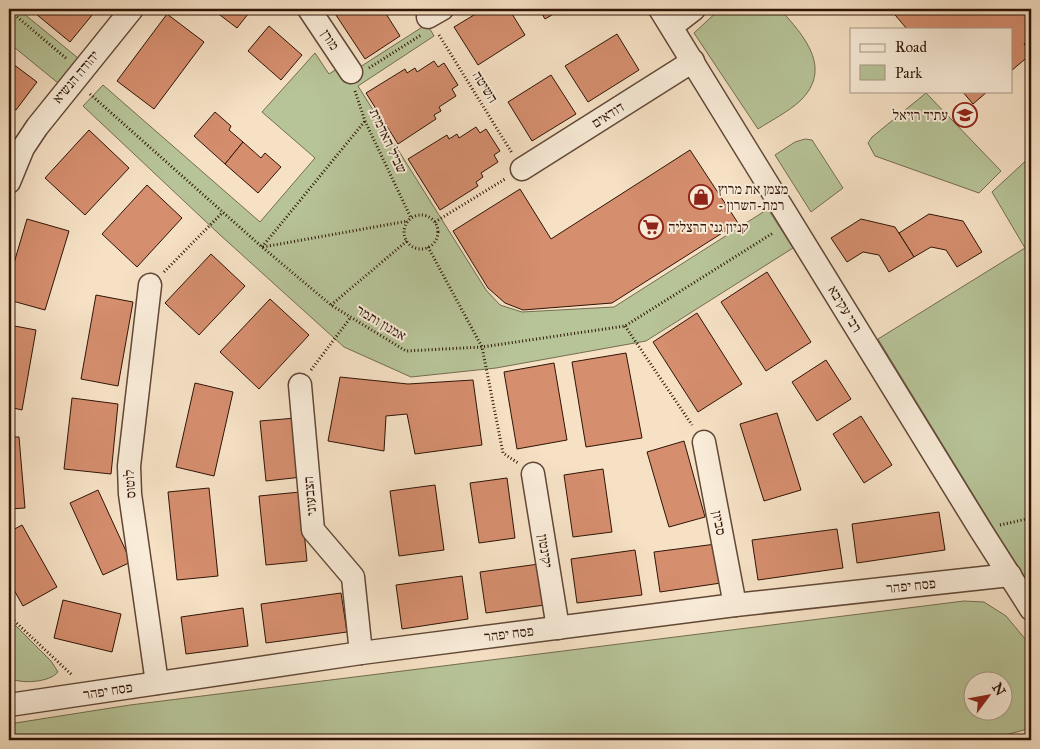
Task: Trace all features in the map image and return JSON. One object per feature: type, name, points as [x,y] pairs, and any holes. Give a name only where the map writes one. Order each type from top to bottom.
[{"type":"street","name":"יהודה הנשיא","points":[[9,182],[16,152],[132,9]]},
{"type":"street","name":"מורן","points":[[309,9],[351,72]]},
{"type":"street","points":[[666,18],[694,9]]},
{"type":"street","name":"רבי עקיבא","points":[[666,18],[1031,609]]},
{"type":"street","name":"דודאים","points":[[522,169],[693,61]]},
{"type":"street","name":"לוטוס","points":[[150,285],[129,466],[130,494],[157,683]]},
{"type":"street","name":"הצבעוני","points":[[300,385],[313,530],[353,577],[361,653]]},
{"type":"street","name":"סביון","points":[[704,442],[734,605]]},
{"type":"street","name":"יקינטון","points":[[532,474],[558,628]]},
{"type":"street","name":"פסח יפהר","points":[[9,705],[361,653],[734,605],[1010,575]]},
{"type":"path","name":"אמנון ותמר","points":[[9,10],[262,247],[331,304],[406,351],[482,347],[625,326],[792,221]]},
{"type":"path","points":[[351,72],[368,70],[435,18]]},
{"type":"path","name":"השיטה","points":[[435,18],[522,169]]},
{"type":"path","name":"שביל האדמית","points":[[351,72],[355,94],[365,121],[410,220]]},
{"type":"path","points":[[262,247],[365,121]]},
{"type":"path","points":[[434,222],[522,169]]},
{"type":"path","points":[[150,285],[223,212]]},
{"type":"path","points":[[262,247],[410,220],[421,215],[430,218],[434,222],[437,236],[428,247]]},
{"type":"path","points":[[410,220],[404,231],[407,241],[416,247],[428,247]]},
{"type":"path","points":[[331,304],[407,241]]},
{"type":"path","points":[[428,247],[482,347],[503,453],[532,474]]},
{"type":"path","points":[[300,385],[350,317]]},
{"type":"path","points":[[625,326],[704,442]]},
{"type":"path","points":[[980,529],[1031,518]]},
{"type":"path","points":[[9,616],[78,681],[82,695]]},
{"type":"path","points":[[1021,740],[1031,736]]},
{"type":"green space","points":[[9,9],[18,9],[78,58],[58,83],[9,43]]},
{"type":"green space","points":[[720,9],[780,9],[805,41],[815,64],[810,89],[800,101],[758,129],[694,33]]},
{"type":"green space","points":[[427,24],[434,36],[358,86],[486,290],[500,305],[522,312],[614,307],[768,209],[793,248],[646,341],[496,368],[411,377],[344,347],[219,234],[83,106],[103,85],[260,222],[315,158],[262,112],[315,53],[329,74],[340,67],[346,76]]},
{"type":"green space","points":[[926,93],[1001,171],[979,193],[875,156],[868,143],[872,137]]},
{"type":"green space","points":[[805,139],[812,140],[843,188],[811,212],[775,155],[795,142]]},
{"type":"green space","points":[[1031,156],[1031,589],[878,339],[1025,248],[992,192]]},
{"type":"green space","points":[[964,601],[984,602],[1006,616],[1031,646],[1031,728],[1009,734],[965,740],[9,740],[9,724],[130,705]]},
{"type":"green space","points":[[9,619],[51,661],[58,672],[54,676],[27,682],[9,678]]},
{"type":"building","points":[[30,9],[97,9],[70,42]]},
{"type":"building","points":[[212,9],[252,9],[237,28]]},
{"type":"building","points":[[332,9],[383,9],[400,36],[365,59]]},
{"type":"building","points":[[484,9],[509,9],[525,35],[478,65],[454,27]]},
{"type":"building","points":[[539,9],[562,9],[545,19]]},
{"type":"building","points":[[890,9],[996,9],[999,12],[1003,9],[1031,9],[1031,37],[1024,44],[1031,54],[1012,70],[1012,28],[906,28]]},
{"type":"building","points":[[167,14],[204,42],[154,109],[117,81]]},
{"type":"building","points":[[269,26],[302,55],[281,80],[248,51]]},
{"type":"building","points":[[617,34],[639,70],[588,102],[565,66]]},
{"type":"building","points":[[9,61],[37,82],[16,110],[9,105]]},
{"type":"building","points":[[434,61],[438,67],[444,63],[458,85],[452,89],[456,96],[439,107],[441,111],[434,115],[436,119],[398,144],[366,93],[405,69],[407,73],[415,68],[417,72]]},
{"type":"building","points":[[551,75],[576,114],[532,141],[508,102]]},
{"type":"building","points":[[963,92],[987,92],[973,104]]},
{"type":"building","points":[[215,112],[231,126],[229,130],[243,142],[225,164],[194,136]]},
{"type":"building","points":[[476,127],[480,133],[486,129],[500,151],[494,155],[498,162],[481,173],[483,177],[476,182],[478,186],[440,210],[408,159],[447,135],[449,139],[457,134],[459,138]]},
{"type":"building","points":[[89,130],[129,168],[85,215],[45,178]]},
{"type":"building","points":[[243,142],[261,158],[265,153],[281,167],[258,193],[225,164]]},
{"type":"building","name":"קניון גני הרצליה","points":[[690,150],[738,223],[612,303],[523,310],[505,303],[488,288],[453,231],[520,189],[551,239]]},
{"type":"building","points":[[147,185],[182,218],[137,267],[102,234]]},
{"type":"building","points":[[929,214],[963,221],[982,252],[957,267],[946,250],[931,247],[914,257],[899,233]]},
{"type":"building","points":[[27,219],[69,231],[45,310],[9,300],[9,280]]},
{"type":"building","points":[[861,219],[895,227],[914,257],[889,272],[879,255],[863,252],[847,262],[831,238]]},
{"type":"building","points":[[211,254],[245,286],[199,335],[165,303]]},
{"type":"building","points":[[767,272],[811,342],[766,371],[721,302]]},
{"type":"building","points":[[96,295],[133,302],[118,386],[81,379]]},
{"type":"building","points":[[270,299],[309,335],[259,389],[220,352]]},
{"type":"building","points":[[697,313],[742,384],[698,412],[653,342]]},
{"type":"building","points":[[9,325],[36,330],[22,410],[9,407]]},
{"type":"building","points":[[626,353],[642,438],[586,447],[572,362]]},
{"type":"building","points":[[826,360],[851,399],[817,421],[792,382]]},
{"type":"building","points":[[554,363],[567,440],[517,449],[504,372]]},
{"type":"building","points":[[340,377],[408,384],[473,380],[482,445],[415,454],[407,414],[386,416],[384,451],[328,441]]},
{"type":"building","points":[[195,383],[233,392],[214,476],[176,467]]},
{"type":"building","points":[[72,398],[118,404],[111,474],[64,469]]},
{"type":"building","points":[[777,413],[801,490],[764,501],[740,424]]},
{"type":"building","points":[[861,416],[892,465],[864,483],[833,434]]},
{"type":"building","points":[[296,418],[302,477],[266,481],[260,421]]},
{"type":"building","points":[[9,437],[19,437],[25,508],[9,509]]},
{"type":"building","points":[[684,441],[705,517],[669,527],[647,452]]},
{"type":"building","points":[[603,469],[612,532],[573,537],[564,475]]},
{"type":"building","points":[[507,478],[515,538],[479,543],[470,483]]},
{"type":"building","points":[[435,485],[444,550],[399,556],[390,491]]},
{"type":"building","points":[[209,488],[218,576],[177,580],[168,492]]},
{"type":"building","points":[[98,490],[131,562],[103,575],[70,503]]},
{"type":"building","points":[[300,492],[307,561],[266,565],[259,496]]},
{"type":"building","points":[[939,512],[945,550],[857,563],[852,524]]},
{"type":"building","points":[[22,525],[57,587],[23,606],[9,581],[9,532]]},
{"type":"building","points":[[837,529],[843,568],[758,580],[752,540]]},
{"type":"building","points":[[716,544],[721,583],[660,592],[654,552]]},
{"type":"building","points":[[635,550],[642,595],[577,603],[571,559]]},
{"type":"building","points":[[539,564],[545,605],[486,613],[480,572]]},
{"type":"building","points":[[462,576],[468,619],[402,629],[396,585]]},
{"type":"building","points":[[341,593],[347,632],[266,643],[261,604]]},
{"type":"building","points":[[63,600],[121,614],[112,652],[54,638]]},
{"type":"building","points":[[243,608],[248,646],[186,654],[181,617]]},
{"type":"place","name":"עתיד רזיאל","points":[[965,115]]},
{"type":"place","name":"מצמן את מרוץ - רמת-השרון","points":[[701,197]]},
{"type":"place","name":"קניון גני הרצליה","points":[[651,227]]}]
